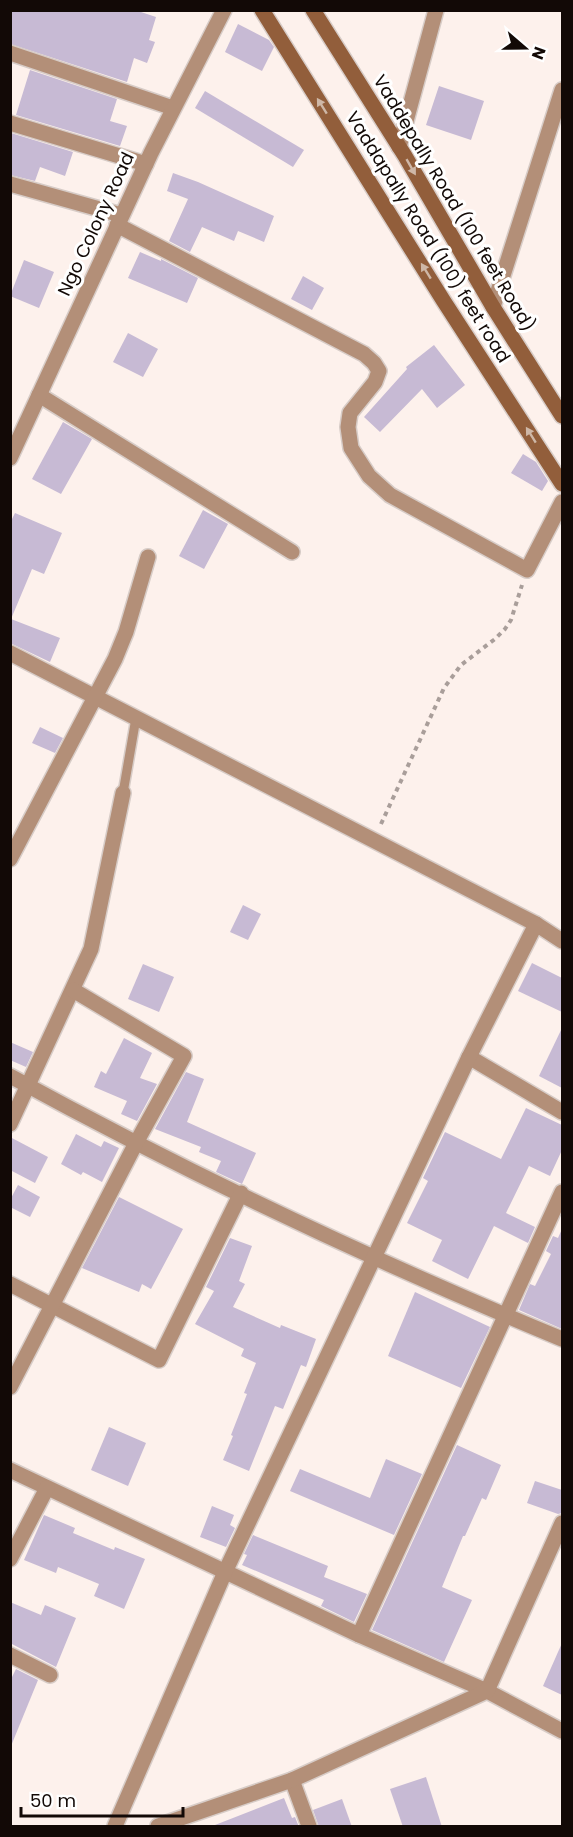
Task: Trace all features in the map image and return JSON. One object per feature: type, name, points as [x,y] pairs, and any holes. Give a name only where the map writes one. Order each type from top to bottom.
[{"type":"main road","name":"Vaddapally Road (100) feet road","points":[[262,10],[443,300],[562,484]]},
{"type":"main road","name":"Vaddepally Road (100 feet Road)","points":[[313,10],[399,147],[493,307],[562,416]]},
{"type":"street","name":"Ngo Colony Road","points":[[10,458],[172,108],[224,10]]},
{"type":"street","points":[[399,147],[436,10]]},
{"type":"street","points":[[10,53],[172,108]]},
{"type":"street","points":[[493,307],[562,90]]},
{"type":"street","points":[[10,123],[146,164]]},
{"type":"street","points":[[10,184],[119,220],[364,354],[379,371],[375,382],[350,413],[348,427],[351,448],[369,476],[390,495],[527,570],[562,502]]},
{"type":"street","points":[[39,395],[292,552]]},
{"type":"street","points":[[10,859],[115,659],[126,632],[148,557]]},
{"type":"street","points":[[10,653],[536,924],[562,941]]},
{"type":"street","points":[[10,1124],[91,949],[123,793]]},
{"type":"street","points":[[115,1827],[225,1572],[469,1057],[536,924]]},
{"type":"street","points":[[10,1387],[136,1143],[184,1056],[73,990]]},
{"type":"street","points":[[469,1057],[562,1112]]},
{"type":"street","points":[[10,1076],[136,1143],[373,1258],[562,1339]]},
{"type":"street","points":[[359,1635],[562,1192]]},
{"type":"street","points":[[10,1284],[159,1360],[241,1193]]},
{"type":"street","points":[[10,1470],[359,1635],[487,1691],[562,1731]]},
{"type":"street","points":[[10,1559],[47,1488]]},
{"type":"street","points":[[158,1827],[292,1780],[487,1691],[562,1523]]},
{"type":"street","points":[[10,1655],[50,1675]]},
{"type":"street","points":[[292,1780],[309,1827]]},
{"type":"lane","points":[[123,793],[136,718]]},
{"type":"path","points":[[374,840],[444,687],[461,665],[505,629],[511,620],[527,570]]},
{"type":"building","points":[[10,10],[135,10],[156,17],[149,40],[155,42],[147,63],[134,58],[127,82],[10,44]]},
{"type":"building","points":[[238,24],[269,40],[274,47],[262,71],[225,52]]},
{"type":"building","points":[[30,70],[117,99],[110,121],[127,126],[120,146],[16,115]]},
{"type":"building","points":[[439,86],[484,101],[471,140],[426,125]]},
{"type":"building","points":[[205,91],[304,150],[293,167],[195,108]]},
{"type":"building","points":[[11,133],[73,152],[65,176],[40,167],[35,181],[10,175]]},
{"type":"building","points":[[173,173],[274,216],[264,242],[238,231],[234,241],[202,227],[190,252],[169,241],[188,199],[167,191]]},
{"type":"building","points":[[140,252],[161,261],[161,259],[198,278],[187,303],[128,278]]},
{"type":"building","points":[[24,260],[54,272],[39,308],[10,296]]},
{"type":"building","points":[[303,276],[324,288],[312,310],[291,299]]},
{"type":"building","points":[[128,333],[158,349],[143,377],[113,362]]},
{"type":"building","points":[[434,345],[465,385],[437,408],[422,389],[380,432],[364,417],[407,369],[406,367]]},
{"type":"building","points":[[63,422],[92,439],[61,494],[32,479]]},
{"type":"building","points":[[523,454],[536,462],[548,481],[542,491],[511,473]]},
{"type":"building","points":[[203,510],[228,524],[204,569],[179,556]]},
{"type":"building","points":[[15,513],[62,533],[44,574],[32,569],[11,619],[60,638],[50,662],[10,643],[10,523]]},
{"type":"building","points":[[40,727],[63,738],[55,753],[32,743]]},
{"type":"building","points":[[243,905],[261,914],[248,940],[230,932]]},
{"type":"building","points":[[532,963],[562,978],[562,1012],[518,991]]},
{"type":"building","points":[[143,964],[174,977],[159,1012],[128,999]]},
{"type":"building","points":[[562,1028],[562,1088],[539,1076]]},
{"type":"building","points":[[124,1038],[152,1053],[140,1078],[157,1084],[137,1121],[121,1114],[127,1101],[94,1087],[101,1071],[106,1074]]},
{"type":"building","points":[[10,1042],[33,1052],[26,1067],[10,1060]]},
{"type":"building","points":[[186,1072],[204,1079],[187,1122],[256,1153],[242,1184],[216,1172],[221,1161],[199,1152],[201,1147],[155,1129]]},
{"type":"building","points":[[526,1108],[562,1125],[562,1150],[550,1176],[529,1166],[506,1213],[535,1227],[528,1243],[494,1226],[468,1279],[432,1261],[442,1240],[407,1223],[428,1181],[423,1178],[445,1132],[501,1159]]},
{"type":"building","points":[[76,1134],[101,1147],[104,1141],[119,1148],[102,1182],[83,1172],[81,1175],[61,1164]]},
{"type":"building","points":[[10,1137],[48,1157],[35,1183],[10,1170]]},
{"type":"building","points":[[18,1185],[40,1197],[30,1217],[10,1207],[10,1200]]},
{"type":"building","points":[[119,1197],[183,1229],[151,1289],[142,1284],[139,1292],[82,1268]]},
{"type":"building","points":[[562,1229],[562,1329],[519,1310],[530,1284],[535,1286],[551,1254],[546,1251],[553,1236],[558,1238]]},
{"type":"building","points":[[230,1238],[252,1246],[239,1281],[245,1284],[233,1307],[280,1328],[281,1325],[316,1339],[306,1367],[301,1365],[283,1409],[275,1406],[249,1471],[223,1460],[256,1363],[241,1356],[244,1349],[195,1324],[214,1291],[206,1287]]},
{"type":"building","points":[[415,1292],[490,1327],[461,1388],[388,1356]]},
{"type":"building","points":[[109,1427],[146,1443],[128,1486],[91,1470]]},
{"type":"building","points":[[457,1445],[501,1465],[486,1500],[482,1498],[463,1536],[442,1587],[472,1600],[444,1662],[372,1630]]},
{"type":"building","points":[[386,1459],[422,1474],[394,1535],[290,1491],[300,1469],[370,1498]]},
{"type":"building","points":[[535,1481],[562,1490],[562,1513],[558,1514],[527,1503]]},
{"type":"building","points":[[212,1506],[234,1515],[230,1525],[235,1528],[226,1547],[200,1537]]},
{"type":"building","points":[[44,1515],[75,1528],[73,1533],[114,1550],[115,1547],[145,1559],[124,1609],[94,1596],[99,1584],[58,1567],[56,1573],[24,1560]]},
{"type":"building","points":[[253,1535],[328,1566],[324,1577],[367,1594],[354,1622],[321,1606],[324,1600],[242,1565],[247,1555],[244,1554]]},
{"type":"building","points":[[10,1602],[41,1615],[45,1605],[76,1618],[56,1667],[10,1643]]},
{"type":"building","points":[[562,1643],[562,1695],[543,1686]]},
{"type":"building","points":[[16,1669],[38,1680],[11,1746],[10,1681]]},
{"type":"building","points":[[426,1777],[442,1827],[403,1827],[390,1789]]},
{"type":"building","points":[[284,1798],[292,1818],[295,1817],[299,1827],[215,1827],[215,1825]]},
{"type":"building","points":[[342,1799],[352,1827],[319,1827],[313,1810]]}]
